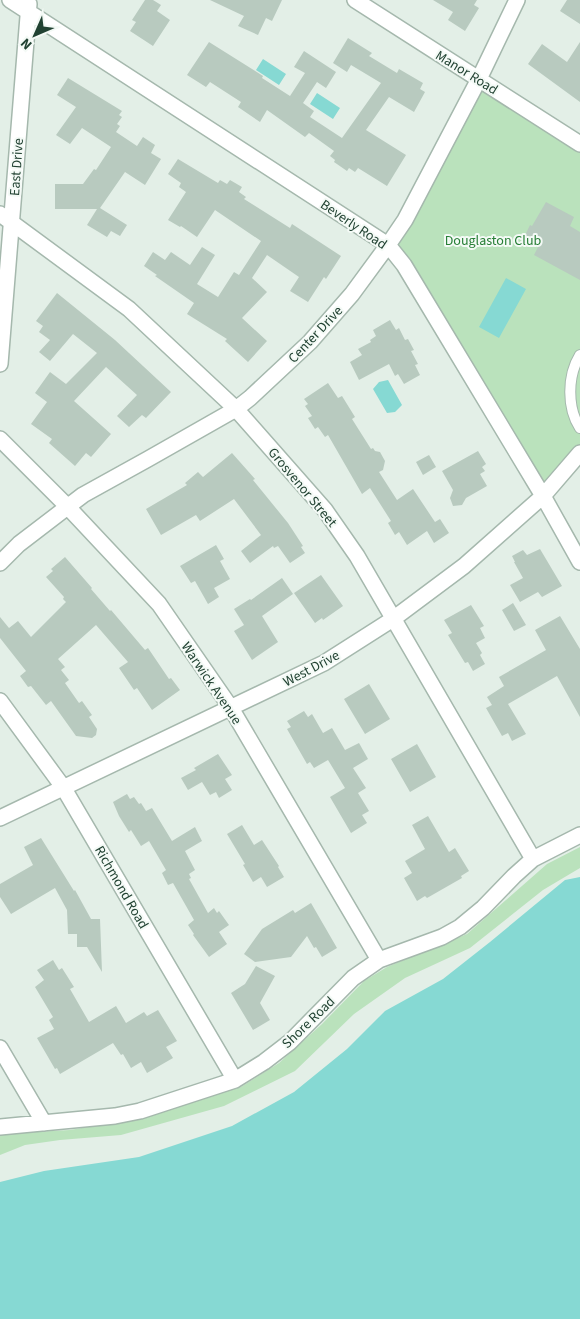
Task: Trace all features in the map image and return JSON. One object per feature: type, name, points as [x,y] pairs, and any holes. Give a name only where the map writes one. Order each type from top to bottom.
[{"type":"street","name":"Beverly Road","points":[[10,0],[29,6],[388,246],[404,265],[580,562]]},
{"type":"street","name":"Manor Road","points":[[355,0],[580,144]]},
{"type":"street","name":"Center Drive","points":[[0,563],[19,544],[83,494],[148,460],[236,409],[310,342],[352,294],[405,220],[479,79],[517,0]]},
{"type":"street","name":"East Drive","points":[[0,364],[6,217],[29,6]]},
{"type":"street","name":"Grosvenor Street","points":[[6,217],[129,309],[236,409],[325,510],[357,556],[533,859]]},
{"type":"street","name":"Warwick Avenue","points":[[0,439],[67,506],[159,604],[231,708],[379,960]]},
{"type":"street","name":"West Drive","points":[[0,818],[324,663],[393,619],[464,566],[542,496],[580,453]]},
{"type":"street","name":"Richmond Road","points":[[0,701],[63,787],[235,1080]]},
{"type":"street","name":"Shore Road","points":[[0,1127],[116,1116],[140,1111],[235,1080],[264,1062],[290,1042],[353,978],[379,960],[442,937],[460,927],[483,908],[533,859],[580,835]]},
{"type":"street","points":[[0,1048],[44,1122]]},
{"type":"lane","points":[[580,355],[576,361],[571,382],[570,407],[580,428]]},
{"type":"green space","name":"Douglaston Club","points":[[479,79],[580,144],[580,450],[543,494],[392,242]]},
{"type":"green space","points":[[580,847],[580,868],[543,890],[470,948],[405,978],[354,1014],[295,1071],[224,1106],[121,1135],[25,1145],[0,1155],[0,1134],[70,1130],[138,1118],[241,1087],[279,1063],[322,1024],[364,981],[387,967],[467,934],[547,864]]},
{"type":"water","points":[[263,59],[286,74],[279,85],[256,70]]},
{"type":"water","points":[[317,93],[340,108],[333,119],[310,104]]},
{"type":"water","points":[[506,278],[526,289],[499,338],[479,327]]},
{"type":"water","points":[[388,380],[402,405],[395,412],[387,413],[373,389],[379,382]]},
{"type":"water","points":[[580,877],[580,1319],[0,1319],[0,1182],[44,1171],[139,1157],[232,1126],[294,1092],[347,1049],[385,1011],[443,979],[565,880]]},
{"type":"building","points":[[145,0],[153,0],[161,5],[157,11],[170,20],[153,46],[130,31],[136,22],[132,20]]},
{"type":"building","points":[[210,0],[282,0],[272,21],[266,18],[258,35],[238,26],[244,16]]},
{"type":"building","points":[[433,0],[477,0],[474,5],[479,8],[465,31],[448,20],[453,12]]},
{"type":"building","points":[[567,0],[580,0],[580,24],[560,11]]},
{"type":"building","points":[[348,38],[372,53],[369,56],[397,73],[399,69],[423,83],[420,89],[425,92],[414,112],[389,97],[366,130],[406,155],[387,186],[358,168],[355,172],[349,168],[347,171],[334,162],[335,160],[330,156],[334,151],[309,133],[305,137],[267,110],[260,122],[238,107],[241,102],[210,82],[206,87],[187,75],[209,42],[263,76],[262,78],[290,96],[305,73],[294,67],[304,51],[336,72],[326,88],[317,82],[303,103],[314,111],[310,117],[342,138],[381,83],[351,65],[347,72],[333,63]]},
{"type":"building","points":[[580,42],[580,102],[528,64],[542,44],[567,62]]},
{"type":"building","points":[[68,78],[122,111],[119,115],[122,117],[117,124],[120,126],[116,132],[137,146],[143,137],[155,145],[151,153],[161,159],[145,185],[125,172],[100,208],[127,225],[120,236],[111,231],[107,237],[87,225],[97,209],[55,209],[55,184],[83,184],[94,169],[96,170],[111,147],[82,128],[70,144],[56,135],[76,107],[57,95]]},
{"type":"building","points":[[178,159],[218,183],[220,180],[227,184],[230,180],[242,187],[239,192],[246,197],[244,199],[290,228],[292,224],[341,256],[326,279],[324,277],[308,302],[290,291],[299,277],[267,255],[252,278],[267,292],[242,318],[267,341],[248,362],[225,341],[227,339],[187,314],[194,303],[144,266],[153,252],[165,260],[171,252],[190,265],[202,247],[215,255],[197,284],[218,297],[234,272],[239,275],[261,241],[215,210],[197,237],[168,220],[186,192],[179,187],[181,183],[168,174]]},
{"type":"building","name":"Douglaston Club","points":[[546,202],[574,217],[570,226],[580,232],[580,280],[534,255],[538,247],[523,239]]},
{"type":"building","points":[[57,293],[115,340],[171,392],[146,418],[142,415],[129,427],[117,416],[137,395],[106,367],[74,401],[111,434],[91,457],[86,453],[75,466],[49,443],[52,439],[31,424],[47,402],[35,393],[50,372],[66,384],[97,353],[73,334],[50,361],[39,352],[50,340],[39,332],[43,326],[36,321]]},
{"type":"building","points":[[390,320],[396,330],[399,328],[405,340],[408,339],[414,350],[411,351],[418,364],[415,365],[420,375],[404,384],[398,374],[395,376],[389,364],[359,380],[350,362],[362,355],[358,349],[371,342],[370,340],[376,336],[373,330]]},
{"type":"building","points":[[328,383],[338,398],[342,396],[355,417],[352,419],[371,449],[373,448],[375,451],[380,452],[385,461],[383,470],[379,472],[397,500],[413,489],[435,522],[440,519],[449,533],[434,543],[427,531],[407,545],[399,532],[395,535],[388,523],[391,521],[370,488],[362,494],[328,435],[325,437],[318,427],[315,429],[308,418],[312,416],[305,406],[308,404],[304,399]]},
{"type":"building","points":[[478,451],[486,464],[482,467],[485,471],[480,474],[487,486],[466,498],[462,505],[453,506],[450,498],[453,490],[442,471]]},
{"type":"building","points":[[232,453],[255,479],[253,480],[288,523],[303,546],[301,547],[305,553],[290,563],[278,546],[274,548],[273,546],[250,563],[241,551],[261,535],[234,499],[200,521],[196,515],[161,535],[146,509],[187,485],[185,483],[198,472],[203,477]]},
{"type":"building","points":[[429,455],[436,467],[423,475],[416,462]]},
{"type":"building","points":[[216,545],[224,559],[220,561],[230,579],[214,588],[219,597],[208,604],[195,581],[191,583],[180,566]]},
{"type":"building","points":[[540,549],[562,586],[542,597],[538,592],[520,602],[510,585],[523,578],[512,556],[523,550],[527,555]]},
{"type":"building","points":[[65,557],[145,650],[148,648],[169,679],[171,678],[180,690],[152,710],[137,688],[134,690],[119,668],[128,662],[96,625],[58,659],[65,667],[61,670],[69,680],[65,683],[79,703],[82,701],[92,715],[89,717],[97,729],[96,735],[92,738],[76,736],[51,701],[46,705],[31,686],[28,687],[20,676],[26,671],[0,638],[0,617],[9,628],[18,621],[31,637],[66,602],[63,599],[64,597],[46,577],[53,571],[51,569]]},
{"type":"building","points":[[321,575],[343,606],[323,620],[322,618],[315,623],[294,593]]},
{"type":"building","points":[[282,578],[293,594],[262,616],[278,642],[252,660],[234,631],[244,625],[234,609],[251,600]]},
{"type":"building","points":[[513,603],[526,625],[514,631],[502,610]]},
{"type":"building","points":[[471,605],[484,626],[480,628],[485,638],[476,643],[482,653],[480,655],[485,664],[473,671],[468,662],[465,663],[448,635],[452,633],[444,620]]},
{"type":"building","points":[[560,616],[580,649],[580,717],[557,676],[508,704],[526,734],[512,741],[508,733],[502,736],[486,708],[492,705],[487,697],[504,686],[499,677],[546,650],[535,630]]},
{"type":"building","points":[[369,684],[390,719],[365,734],[344,699]]},
{"type":"building","points":[[304,711],[308,717],[312,714],[323,733],[332,728],[345,750],[359,743],[368,759],[353,768],[366,788],[358,793],[369,811],[362,815],[367,823],[351,833],[330,797],[345,788],[328,760],[314,768],[310,762],[307,764],[287,729],[291,727],[287,721]]},
{"type":"building","points":[[417,744],[436,777],[410,792],[391,759]]},
{"type":"building","points":[[218,754],[232,775],[225,779],[232,790],[219,798],[216,792],[210,795],[202,782],[188,790],[181,778]]},
{"type":"building","points":[[127,794],[130,799],[134,797],[139,804],[141,803],[146,811],[152,808],[172,841],[195,827],[202,841],[185,851],[195,870],[189,874],[191,878],[189,879],[208,913],[214,908],[217,913],[219,911],[229,925],[219,932],[227,944],[209,957],[193,935],[188,925],[194,920],[173,883],[168,885],[162,873],[166,870],[149,841],[141,846],[119,816],[113,802]]},
{"type":"building","points":[[428,816],[449,852],[455,848],[469,871],[461,876],[462,878],[427,898],[425,896],[417,901],[404,878],[412,873],[405,861],[425,849],[412,825]]},
{"type":"building","points":[[242,825],[254,845],[262,840],[284,877],[267,887],[261,877],[253,882],[243,865],[245,864],[227,834]]},
{"type":"building","points":[[41,838],[75,890],[91,919],[100,919],[102,972],[87,947],[77,947],[77,934],[68,934],[67,910],[55,888],[11,914],[0,897],[0,884],[33,865],[24,847]]},
{"type":"building","points":[[311,903],[337,948],[322,957],[307,936],[291,957],[255,962],[244,954],[262,929],[293,910],[295,913]]},
{"type":"building","points":[[53,960],[59,970],[62,968],[74,987],[70,989],[89,1022],[116,1006],[126,1023],[144,1012],[147,1016],[158,1010],[177,1041],[166,1047],[173,1058],[147,1073],[141,1062],[131,1068],[123,1054],[121,1055],[113,1043],[60,1074],[57,1068],[55,1069],[37,1038],[54,1029],[49,1020],[53,1017],[35,987],[44,980],[37,970]]},
{"type":"building","points":[[256,966],[275,976],[260,1003],[270,1020],[253,1030],[231,993],[245,984]]}]
